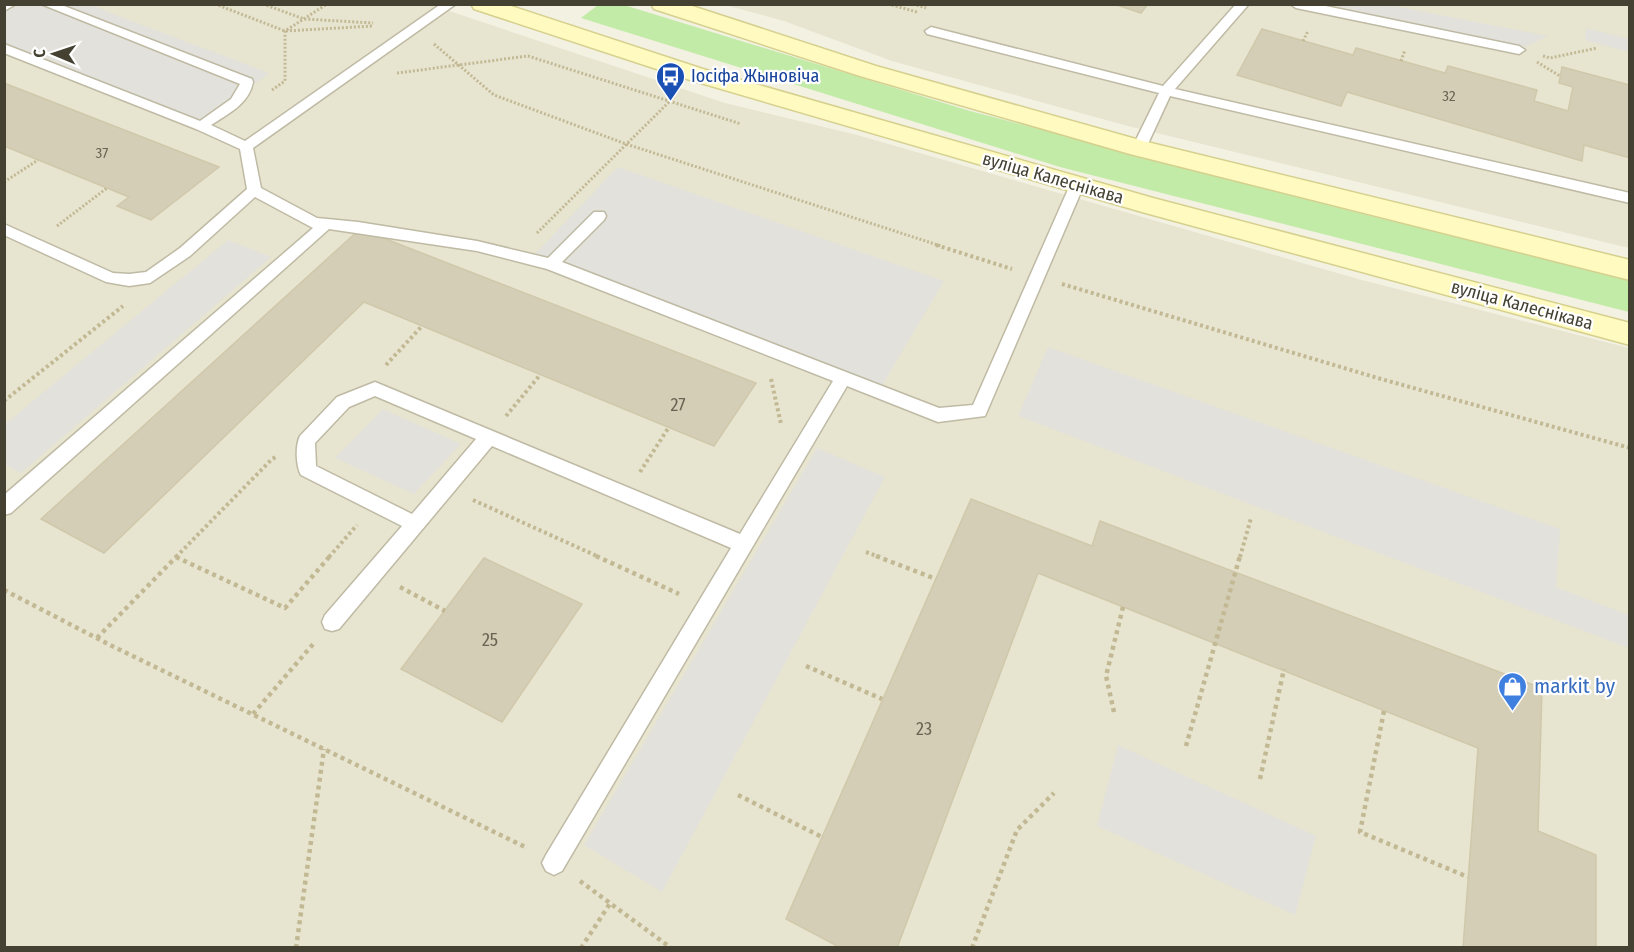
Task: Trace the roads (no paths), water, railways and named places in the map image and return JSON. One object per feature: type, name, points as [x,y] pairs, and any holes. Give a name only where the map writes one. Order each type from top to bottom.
[{"type":"main road","name":"вуліца Калеснікава","points":[[482,4],[695,74],[1077,185],[1629,334]]},
{"type":"main road","points":[[662,4],[868,71],[1138,148],[1629,270]]},
{"type":"lane","points":[[4,8],[10,4]]},
{"type":"lane","points":[[46,4],[247,82],[241,98],[201,126]]},
{"type":"lane","points":[[246,147],[450,4]]},
{"type":"lane","points":[[1138,148],[1166,91],[1243,4]]},
{"type":"lane","points":[[1296,4],[1519,50]]},
{"type":"lane","points":[[932,31],[1166,91],[1629,198]]},
{"type":"lane","points":[[4,48],[201,126],[246,147]]},
{"type":"lane","points":[[246,147],[254,190]]},
{"type":"lane","points":[[254,190],[314,223],[358,227],[477,246],[551,264],[938,415],[979,411],[1077,185]]},
{"type":"lane","points":[[4,229],[111,278],[129,280],[150,277],[185,252],[254,190]]},
{"type":"lane","points":[[551,264],[599,216]]},
{"type":"lane","points":[[4,507],[325,225]]},
{"type":"lane","points":[[554,863],[843,378]]},
{"type":"lane","points":[[415,524],[307,470],[306,441],[343,402],[375,389],[744,545]]},
{"type":"lane","points":[[332,622],[489,437]]},
{"type":"place","name":"Іосіфа Жыновіча","points":[[670,102]]},
{"type":"place","name":"markit by","points":[[1513,712]]}]
